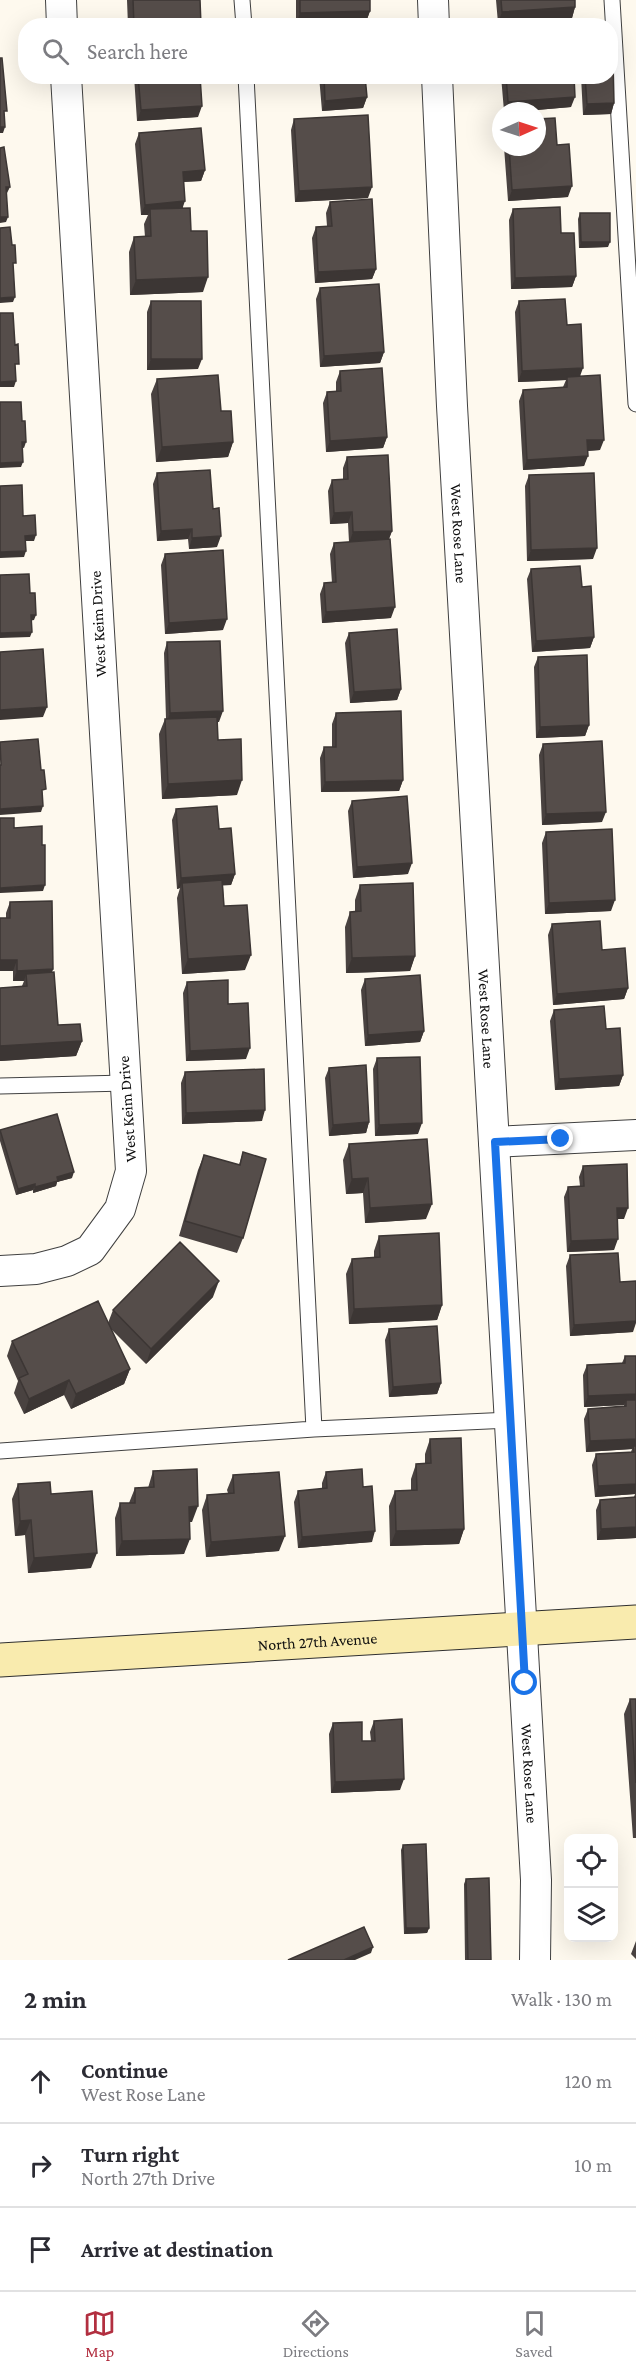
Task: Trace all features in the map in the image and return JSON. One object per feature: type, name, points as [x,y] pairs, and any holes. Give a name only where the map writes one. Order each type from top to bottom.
[{"type":"main road","name":"North 27th Avenue","points":[[0,1659],[636,1622]]},
{"type":"street","points":[[61,0],[62,18]]},
{"type":"street","points":[[433,0],[434,18]]},
{"type":"street","name":"West Keim Drive","points":[[0,1271],[36,1269],[67,1262],[90,1250],[120,1209],[131,1171],[66,84]]},
{"type":"street","name":"West Rose Lane","points":[[436,84],[452,406],[536,1880],[535,1960]]},
{"type":"street","points":[[495,1142],[636,1135]]},
{"type":"lane","points":[[242,0],[243,18]]},
{"type":"lane","points":[[612,0],[613,18]]},
{"type":"lane","points":[[246,84],[314,1429]]},
{"type":"lane","points":[[617,84],[636,404]]},
{"type":"lane","points":[[0,1086],[126,1083]]},
{"type":"lane","points":[[0,1451],[314,1429],[511,1420]]},
{"type":"building","points":[[133,0],[200,0],[201,18],[134,18]]},
{"type":"building","points":[[300,0],[370,0],[370,11],[300,13]]},
{"type":"building","points":[[501,0],[575,0],[575,7],[502,12]]},
{"type":"building","points":[[0,58],[2,58],[7,111],[4,111],[5,127],[0,127]]},
{"type":"building","points":[[139,84],[201,84],[202,106],[141,110]]},
{"type":"building","points":[[324,84],[366,84],[367,97],[325,101]]},
{"type":"building","points":[[507,84],[574,84],[575,97],[508,102]]},
{"type":"building","points":[[586,84],[614,84],[614,103],[587,104]]},
{"type":"building","points":[[368,115],[372,187],[299,191],[294,119]]},
{"type":"building","points":[[546,118],[555,118],[557,145],[569,144],[572,186],[512,190],[510,156],[546,156]]},
{"type":"building","points":[[201,128],[205,170],[183,172],[185,201],[145,205],[139,133]]},
{"type":"building","points":[[4,147],[10,187],[6,187],[8,217],[0,217],[0,148]]},
{"type":"building","points":[[372,199],[376,269],[318,272],[316,227],[332,226],[330,202]]},
{"type":"building","points":[[560,207],[561,233],[574,233],[576,276],[515,278],[513,209]]},
{"type":"building","points":[[190,208],[191,231],[207,231],[208,277],[136,280],[134,237],[151,236],[150,209]]},
{"type":"building","points":[[580,213],[610,213],[610,242],[581,242]]},
{"type":"building","points":[[10,227],[12,245],[15,245],[16,263],[13,263],[15,297],[0,298],[0,228]]},
{"type":"building","points":[[379,284],[384,352],[324,356],[320,288]]},
{"type":"building","points":[[565,299],[567,325],[581,324],[583,368],[522,371],[519,301]]},
{"type":"building","points":[[151,301],[201,301],[202,359],[151,359]]},
{"type":"building","points":[[0,313],[13,313],[19,364],[15,364],[16,381],[0,382]]},
{"type":"building","points":[[382,368],[387,437],[330,441],[327,392],[341,391],[340,371]]},
{"type":"building","points":[[218,375],[221,411],[231,411],[233,442],[162,447],[157,379]]},
{"type":"building","points":[[600,375],[604,440],[587,440],[588,456],[527,460],[523,390],[567,387],[567,377]]},
{"type":"building","points":[[0,402],[21,402],[26,442],[22,442],[23,462],[0,463]]},
{"type":"building","points":[[388,455],[392,531],[353,532],[352,512],[334,513],[332,480],[348,479],[347,457]]},
{"type":"building","points":[[210,470],[213,509],[219,508],[221,536],[192,538],[192,529],[161,531],[157,473]]},
{"type":"building","points":[[594,473],[597,548],[531,550],[529,475]]},
{"type":"building","points":[[22,485],[23,516],[35,515],[36,535],[25,536],[26,551],[0,552],[0,486]]},
{"type":"building","points":[[390,539],[395,607],[326,612],[324,583],[336,582],[334,543]]},
{"type":"building","points":[[223,550],[227,619],[169,623],[165,554]]},
{"type":"building","points":[[580,566],[582,587],[591,586],[594,637],[536,641],[531,569]]},
{"type":"building","points":[[29,574],[30,593],[35,593],[36,615],[31,615],[32,632],[0,633],[0,575]]},
{"type":"building","points":[[397,629],[401,689],[354,692],[349,633]]},
{"type":"building","points":[[220,641],[223,711],[170,713],[167,642]]},
{"type":"building","points":[[43,649],[47,707],[0,710],[0,652]]},
{"type":"building","points":[[587,655],[589,725],[540,727],[538,657]]},
{"type":"building","points":[[401,711],[403,780],[325,782],[324,747],[336,747],[336,713]]},
{"type":"building","points":[[217,717],[218,740],[241,739],[242,780],[168,784],[165,719]]},
{"type":"building","points":[[38,739],[41,770],[44,770],[46,789],[42,790],[43,806],[0,809],[0,742]]},
{"type":"building","points":[[602,741],[606,812],[546,814],[543,744]]},
{"type":"building","points":[[407,796],[412,863],[357,867],[352,801]]},
{"type":"building","points":[[217,806],[219,829],[231,828],[235,874],[181,878],[176,809]]},
{"type":"building","points":[[0,818],[14,818],[14,828],[42,826],[42,845],[45,845],[45,885],[0,888]]},
{"type":"building","points":[[612,829],[615,900],[549,903],[546,832]]},
{"type":"building","points":[[222,880],[224,906],[247,905],[251,955],[188,959],[182,883]]},
{"type":"building","points":[[413,883],[415,956],[352,958],[350,912],[361,911],[360,885]]},
{"type":"building","points":[[52,901],[53,969],[17,971],[17,960],[0,960],[0,918],[10,918],[10,902]]},
{"type":"building","points":[[600,921],[602,950],[625,948],[628,988],[557,994],[552,924]]},
{"type":"building","points":[[54,972],[58,1025],[80,1024],[82,1041],[0,1046],[0,988],[27,986],[26,974]]},
{"type":"building","points":[[420,975],[424,1031],[368,1035],[365,979]]},
{"type":"building","points":[[228,980],[228,1004],[248,1003],[250,1048],[190,1051],[187,982]]},
{"type":"building","points":[[604,1006],[606,1029],[620,1028],[623,1075],[559,1079],[554,1010]]},
{"type":"building","points":[[420,1057],[422,1123],[379,1125],[377,1058]]},
{"type":"building","points":[[366,1065],[369,1122],[333,1125],[329,1068]]},
{"type":"building","points":[[264,1069],[265,1110],[186,1113],[185,1072]]},
{"type":"building","points":[[57,1114],[74,1172],[57,1177],[58,1181],[18,1189],[0,1130]]},
{"type":"building","points":[[427,1139],[432,1204],[370,1208],[368,1178],[352,1179],[349,1144]]},
{"type":"building","points":[[243,1152],[266,1159],[243,1238],[185,1221],[204,1155],[240,1165]]},
{"type":"building","points":[[627,1164],[628,1208],[617,1208],[618,1239],[571,1241],[568,1187],[584,1186],[583,1166]]},
{"type":"building","points":[[439,1233],[442,1305],[354,1309],[352,1259],[380,1257],[379,1236]]},
{"type":"building","points":[[180,1242],[219,1281],[151,1349],[113,1310]]},
{"type":"building","points":[[618,1253],[620,1282],[636,1281],[636,1321],[574,1325],[570,1255]]},
{"type":"building","points":[[98,1301],[130,1369],[76,1394],[69,1380],[29,1399],[19,1378],[28,1374],[12,1341]]},
{"type":"building","points":[[437,1326],[441,1383],[393,1387],[389,1329]]},
{"type":"building","points":[[625,1356],[636,1356],[636,1394],[588,1396],[587,1365],[625,1363]]},
{"type":"building","points":[[626,1400],[636,1400],[636,1439],[590,1441],[588,1409],[626,1406]]},
{"type":"building","points":[[461,1438],[464,1529],[396,1531],[395,1491],[417,1490],[416,1464],[431,1463],[430,1439]]},
{"type":"building","points":[[633,1446],[636,1446],[636,1484],[598,1486],[596,1454],[634,1452]]},
{"type":"building","points":[[197,1469],[198,1506],[189,1507],[190,1539],[122,1541],[120,1503],[135,1503],[135,1488],[154,1487],[153,1471]]},
{"type":"building","points":[[362,1469],[363,1487],[372,1486],[375,1531],[302,1537],[298,1491],[327,1488],[326,1472]]},
{"type":"building","points":[[279,1472],[285,1536],[211,1542],[207,1495],[234,1493],[233,1475]]},
{"type":"building","points":[[50,1482],[51,1494],[92,1491],[97,1553],[34,1558],[31,1520],[20,1521],[18,1484]]},
{"type":"building","points":[[636,1497],[636,1527],[601,1529],[600,1500]]},
{"type":"building","points":[[630,1699],[636,1699],[636,1783]]},
{"type":"building","points":[[402,1719],[404,1779],[335,1782],[333,1723],[362,1722],[362,1741],[375,1741],[374,1721]]},
{"type":"building","points":[[426,1844],[429,1928],[406,1928],[403,1845]]},
{"type":"building","points":[[489,1878],[491,1960],[468,1960],[466,1879]]},
{"type":"building","points":[[364,1927],[373,1947],[344,1960],[288,1960]]},
{"type":"route","points":[[525,1683],[495,1142],[561,1139]]}]
